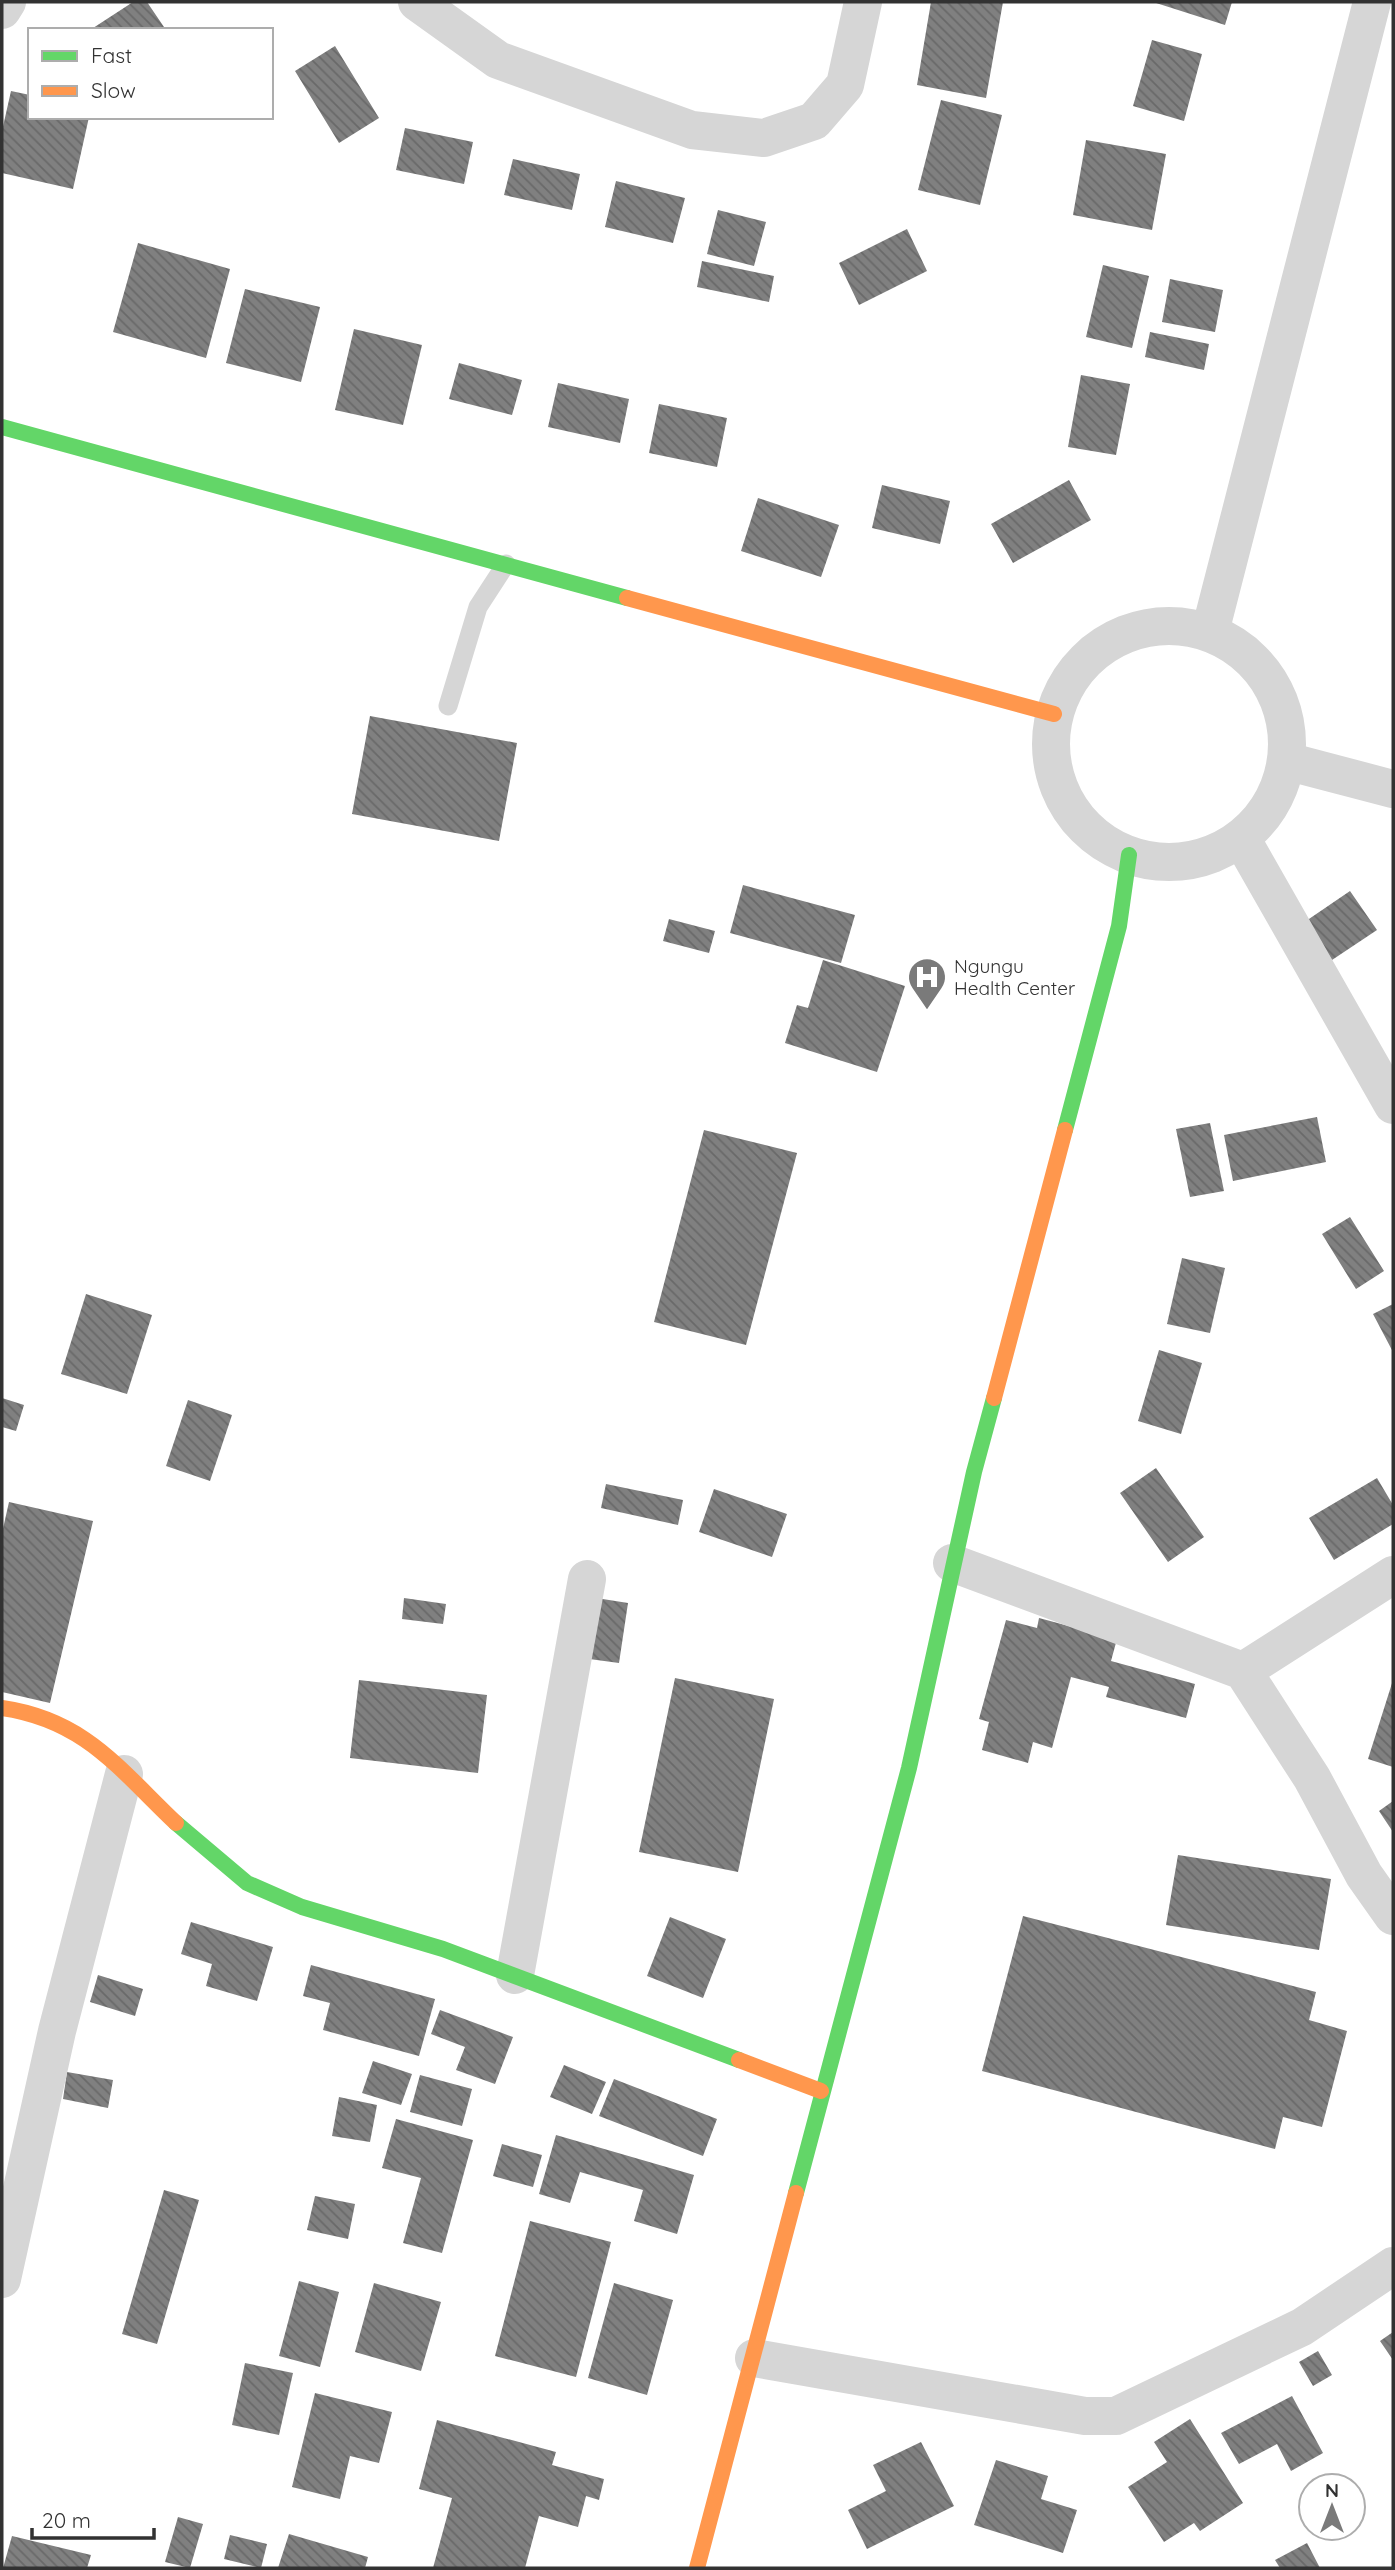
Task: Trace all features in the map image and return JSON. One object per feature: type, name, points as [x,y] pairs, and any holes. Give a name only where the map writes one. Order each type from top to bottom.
[{"type":"street","points":[[2,10],[7,2]]},
{"type":"street","points":[[417,2],[498,60],[692,130],[764,138],[814,121],[845,85],[863,2]]},
{"type":"street","points":[[1209,632],[1372,2]]},
{"type":"street","points":[[2,427],[1054,714]]},
{"type":"street","points":[[1154,626],[1182,626],[1209,632],[1240,648],[1261,669],[1277,697],[1286,728],[1286,761],[1271,804],[1241,838],[1216,853],[1187,861],[1158,861],[1129,855],[1102,842],[1081,823],[1064,799],[1053,772],[1050,743],[1054,714],[1064,688],[1081,665],[1101,646],[1126,633],[1154,626]]},
{"type":"street","points":[[1286,761],[1393,789]]},
{"type":"street","points":[[1241,838],[1393,1105]]},
{"type":"street","points":[[697,2568],[754,2358],[821,2091],[909,1768],[952,1563],[1055,1160],[1119,926],[1129,855]]},
{"type":"street","points":[[952,1563],[1243,1671],[1312,1778],[1364,1875],[1393,1916]]},
{"type":"street","points":[[1243,1671],[1393,1575]]},
{"type":"street","points":[[514,1975],[587,1579]]},
{"type":"street","points":[[2,1708],[30,1712],[73,1729],[198,1845],[247,1883],[302,1906],[443,1949],[821,2091]]},
{"type":"street","points":[[2,2279],[57,2031],[124,1774]]},
{"type":"street","points":[[2,2151],[35,2133]]},
{"type":"street","points":[[754,2358],[1085,2416],[1116,2416],[1302,2327],[1393,2266]]},
{"type":"lane","points":[[448,706],[478,607],[506,564]]},
{"type":"building","points":[[133,2],[147,2],[164,27],[139,28],[93,28]]},
{"type":"building","points":[[931,2],[1003,2],[986,98],[917,85]]},
{"type":"building","points":[[1153,2],[1232,2],[1225,25]]},
{"type":"building","points":[[1152,40],[1202,54],[1184,121],[1133,106]]},
{"type":"building","points":[[335,46],[379,118],[339,143],[295,71]]},
{"type":"building","points":[[11,91],[28,95],[28,119],[89,119],[73,189],[2,173],[2,131]]},
{"type":"building","points":[[941,100],[1002,115],[980,205],[918,190]]},
{"type":"building","points":[[405,128],[473,142],[464,184],[396,170]]},
{"type":"building","points":[[1086,140],[1166,154],[1152,230],[1073,215]]},
{"type":"building","points":[[513,159],[580,174],[572,210],[504,195]]},
{"type":"building","points":[[616,181],[685,198],[673,243],[605,227]]},
{"type":"building","points":[[718,210],[766,222],[754,266],[707,254]]},
{"type":"building","points":[[907,229],[927,271],[859,305],[839,263]]},
{"type":"building","points":[[138,243],[230,269],[206,358],[113,332]]},
{"type":"building","points":[[702,261],[774,276],[769,302],[697,287]]},
{"type":"building","points":[[1103,265],[1149,276],[1132,348],[1086,337]]},
{"type":"building","points":[[1170,279],[1223,290],[1215,332],[1162,322]]},
{"type":"building","points":[[245,289],[320,307],[301,382],[226,363]]},
{"type":"building","points":[[354,329],[422,345],[403,425],[335,410]]},
{"type":"building","points":[[1150,332],[1209,344],[1204,370],[1145,357]]},
{"type":"building","points":[[459,363],[522,380],[512,415],[449,399]]},
{"type":"building","points":[[1081,375],[1130,384],[1116,455],[1068,447]]},
{"type":"building","points":[[558,383],[629,399],[620,443],[548,427]]},
{"type":"building","points":[[659,404],[727,418],[717,467],[649,453]]},
{"type":"building","points":[[1069,480],[1091,520],[1013,563],[991,524]]},
{"type":"building","points":[[882,485],[950,501],[940,544],[872,528]]},
{"type":"building","points":[[758,498],[839,525],[821,577],[741,551]]},
{"type":"building","points":[[370,716],[517,743],[499,841],[352,814]]},
{"type":"building","points":[[743,885],[855,915],[841,963],[730,933]]},
{"type":"building","points":[[1350,891],[1377,930],[1332,960],[1306,921]]},
{"type":"building","points":[[669,919],[715,931],[709,953],[663,941]]},
{"type":"building","points":[[823,960],[905,986],[877,1072],[785,1043],[797,1005],[808,1008]]},
{"type":"building","points":[[1317,1117],[1326,1162],[1233,1181],[1224,1135]]},
{"type":"building","points":[[1210,1123],[1224,1191],[1190,1197],[1176,1129]]},
{"type":"building","points":[[704,1130],[797,1153],[746,1345],[654,1322]]},
{"type":"building","points":[[1350,1217],[1384,1271],[1356,1289],[1322,1234]]},
{"type":"building","points":[[1182,1258],[1225,1268],[1210,1333],[1167,1324]]},
{"type":"building","points":[[86,1294],[152,1315],[127,1394],[61,1374]]},
{"type":"building","points":[[1393,1304],[1393,1352],[1373,1314]]},
{"type":"building","points":[[1159,1350],[1202,1363],[1181,1434],[1138,1421]]},
{"type":"building","points":[[2,1398],[24,1405],[16,1431],[2,1427]]},
{"type":"building","points":[[188,1400],[232,1415],[210,1481],[166,1466]]},
{"type":"building","points":[[1156,1468],[1204,1537],[1168,1562],[1120,1493]]},
{"type":"building","points":[[1377,1478],[1393,1505],[1393,1524],[1334,1560],[1309,1518]]},
{"type":"building","points":[[606,1484],[683,1500],[678,1525],[601,1508]]},
{"type":"building","points":[[714,1489],[787,1514],[772,1557],[699,1532]]},
{"type":"building","points":[[9,1502],[93,1521],[50,1703],[2,1692],[2,1533]]},
{"type":"building","points":[[590,1597],[628,1603],[619,1663],[582,1658]]},
{"type":"building","points":[[404,1598],[446,1604],[443,1624],[402,1619]]},
{"type":"building","points":[[1039,1618],[1117,1639],[1111,1661],[1195,1684],[1186,1718],[1106,1697],[1109,1687],[1071,1677],[1052,1748],[1033,1742],[1028,1763],[982,1750],[989,1722],[979,1719],[1006,1620],[1037,1628]]},
{"type":"building","points":[[675,1678],[774,1699],[738,1872],[639,1852]]},
{"type":"building","points":[[359,1680],[487,1695],[478,1773],[350,1758]]},
{"type":"building","points":[[1393,1680],[1393,1767],[1368,1759]]},
{"type":"building","points":[[1393,1801],[1393,1832],[1379,1811]]},
{"type":"building","points":[[1178,1855],[1331,1879],[1319,1950],[1166,1925]]},
{"type":"building","points":[[1023,1916],[1316,1992],[1309,2020],[1347,2031],[1322,2127],[1283,2117],[1275,2149],[982,2071]]},
{"type":"building","points":[[670,1917],[726,1939],[703,1998],[647,1976]]},
{"type":"building","points":[[191,1922],[273,1947],[257,2001],[206,1986],[212,1964],[181,1954]]},
{"type":"building","points":[[311,1965],[435,1999],[419,2056],[323,2030],[330,2003],[303,1996]]},
{"type":"building","points":[[98,1975],[143,1989],[135,2016],[90,2002]]},
{"type":"building","points":[[440,2010],[513,2037],[495,2084],[456,2070],[465,2047],[431,2034]]},
{"type":"building","points":[[373,2061],[412,2074],[401,2105],[362,2093]]},
{"type":"building","points":[[564,2065],[606,2082],[592,2114],[550,2097]]},
{"type":"building","points":[[67,2072],[113,2080],[108,2108],[63,2099]]},
{"type":"building","points":[[420,2075],[472,2089],[462,2126],[410,2112]]},
{"type":"building","points":[[614,2079],[717,2119],[703,2156],[599,2116]]},
{"type":"building","points":[[339,2097],[377,2105],[370,2142],[332,2136]]},
{"type":"building","points":[[396,2119],[473,2140],[442,2253],[403,2243],[421,2178],[382,2168]]},
{"type":"building","points":[[556,2135],[694,2175],[677,2234],[634,2221],[643,2190],[580,2172],[570,2203],[539,2194]]},
{"type":"building","points":[[502,2144],[542,2155],[533,2187],[493,2176]]},
{"type":"building","points":[[164,2190],[199,2200],[157,2344],[122,2334]]},
{"type":"building","points":[[315,2196],[355,2204],[348,2239],[307,2230]]},
{"type":"building","points":[[530,2221],[611,2242],[576,2377],[495,2356]]},
{"type":"building","points":[[299,2281],[339,2292],[320,2367],[279,2356]]},
{"type":"building","points":[[374,2283],[441,2302],[421,2371],[355,2352]]},
{"type":"building","points":[[614,2283],[673,2300],[647,2395],[588,2378]]},
{"type":"building","points":[[1393,2332],[1393,2360],[1380,2341]]},
{"type":"building","points":[[1318,2351],[1332,2375],[1313,2386],[1299,2362]]},
{"type":"building","points":[[245,2363],[293,2373],[279,2435],[232,2425]]},
{"type":"building","points":[[315,2393],[392,2412],[379,2463],[350,2456],[340,2499],[292,2487]]},
{"type":"building","points":[[1292,2396],[1323,2453],[1291,2471],[1277,2444],[1239,2464],[1221,2433]]},
{"type":"building","points":[[1190,2419],[1243,2503],[1200,2531],[1194,2523],[1164,2542],[1128,2487],[1167,2462],[1154,2442]]},
{"type":"building","points":[[437,2420],[556,2452],[552,2465],[604,2479],[599,2500],[586,2496],[578,2527],[539,2516],[525,2568],[433,2568],[452,2498],[419,2489]]},
{"type":"building","points":[[921,2442],[954,2506],[867,2549],[848,2510],[886,2491],[873,2465]]},
{"type":"building","points":[[996,2460],[1048,2476],[1041,2499],[1077,2510],[1063,2553],[974,2525]]},
{"type":"building","points":[[178,2517],[203,2524],[190,2568],[165,2562]]},
{"type":"building","points":[[289,2534],[368,2557],[365,2568],[278,2568]]},
{"type":"building","points":[[230,2535],[267,2544],[261,2568],[224,2559]]},
{"type":"building","points":[[12,2536],[91,2555],[87,2568],[3,2568]]},
{"type":"building","points":[[1307,2543],[1320,2568],[1280,2568],[1275,2560]]},
{"type":"traffic: fast","points":[[2,427],[627,598]]},
{"type":"traffic: fast","points":[[1065,1130],[1119,926],[1129,855]]},
{"type":"traffic: fast","points":[[796,2193],[909,1768],[974,1472],[994,1398]]},
{"type":"traffic: fast","points":[[176,1823],[247,1883],[302,1907],[443,1949],[739,2060]]},
{"type":"traffic: slow","points":[[627,598],[1054,714]]},
{"type":"traffic: slow","points":[[994,1398],[1065,1130]]},
{"type":"traffic: slow","points":[[2,1708],[31,1714],[78,1735],[118,1766],[176,1823]]},
{"type":"traffic: slow","points":[[739,2060],[821,2091]]},
{"type":"traffic: slow","points":[[697,2568],[796,2193]]},
{"type":"place","name":"Ngungu Health Center","points":[[927,1011]]}]
